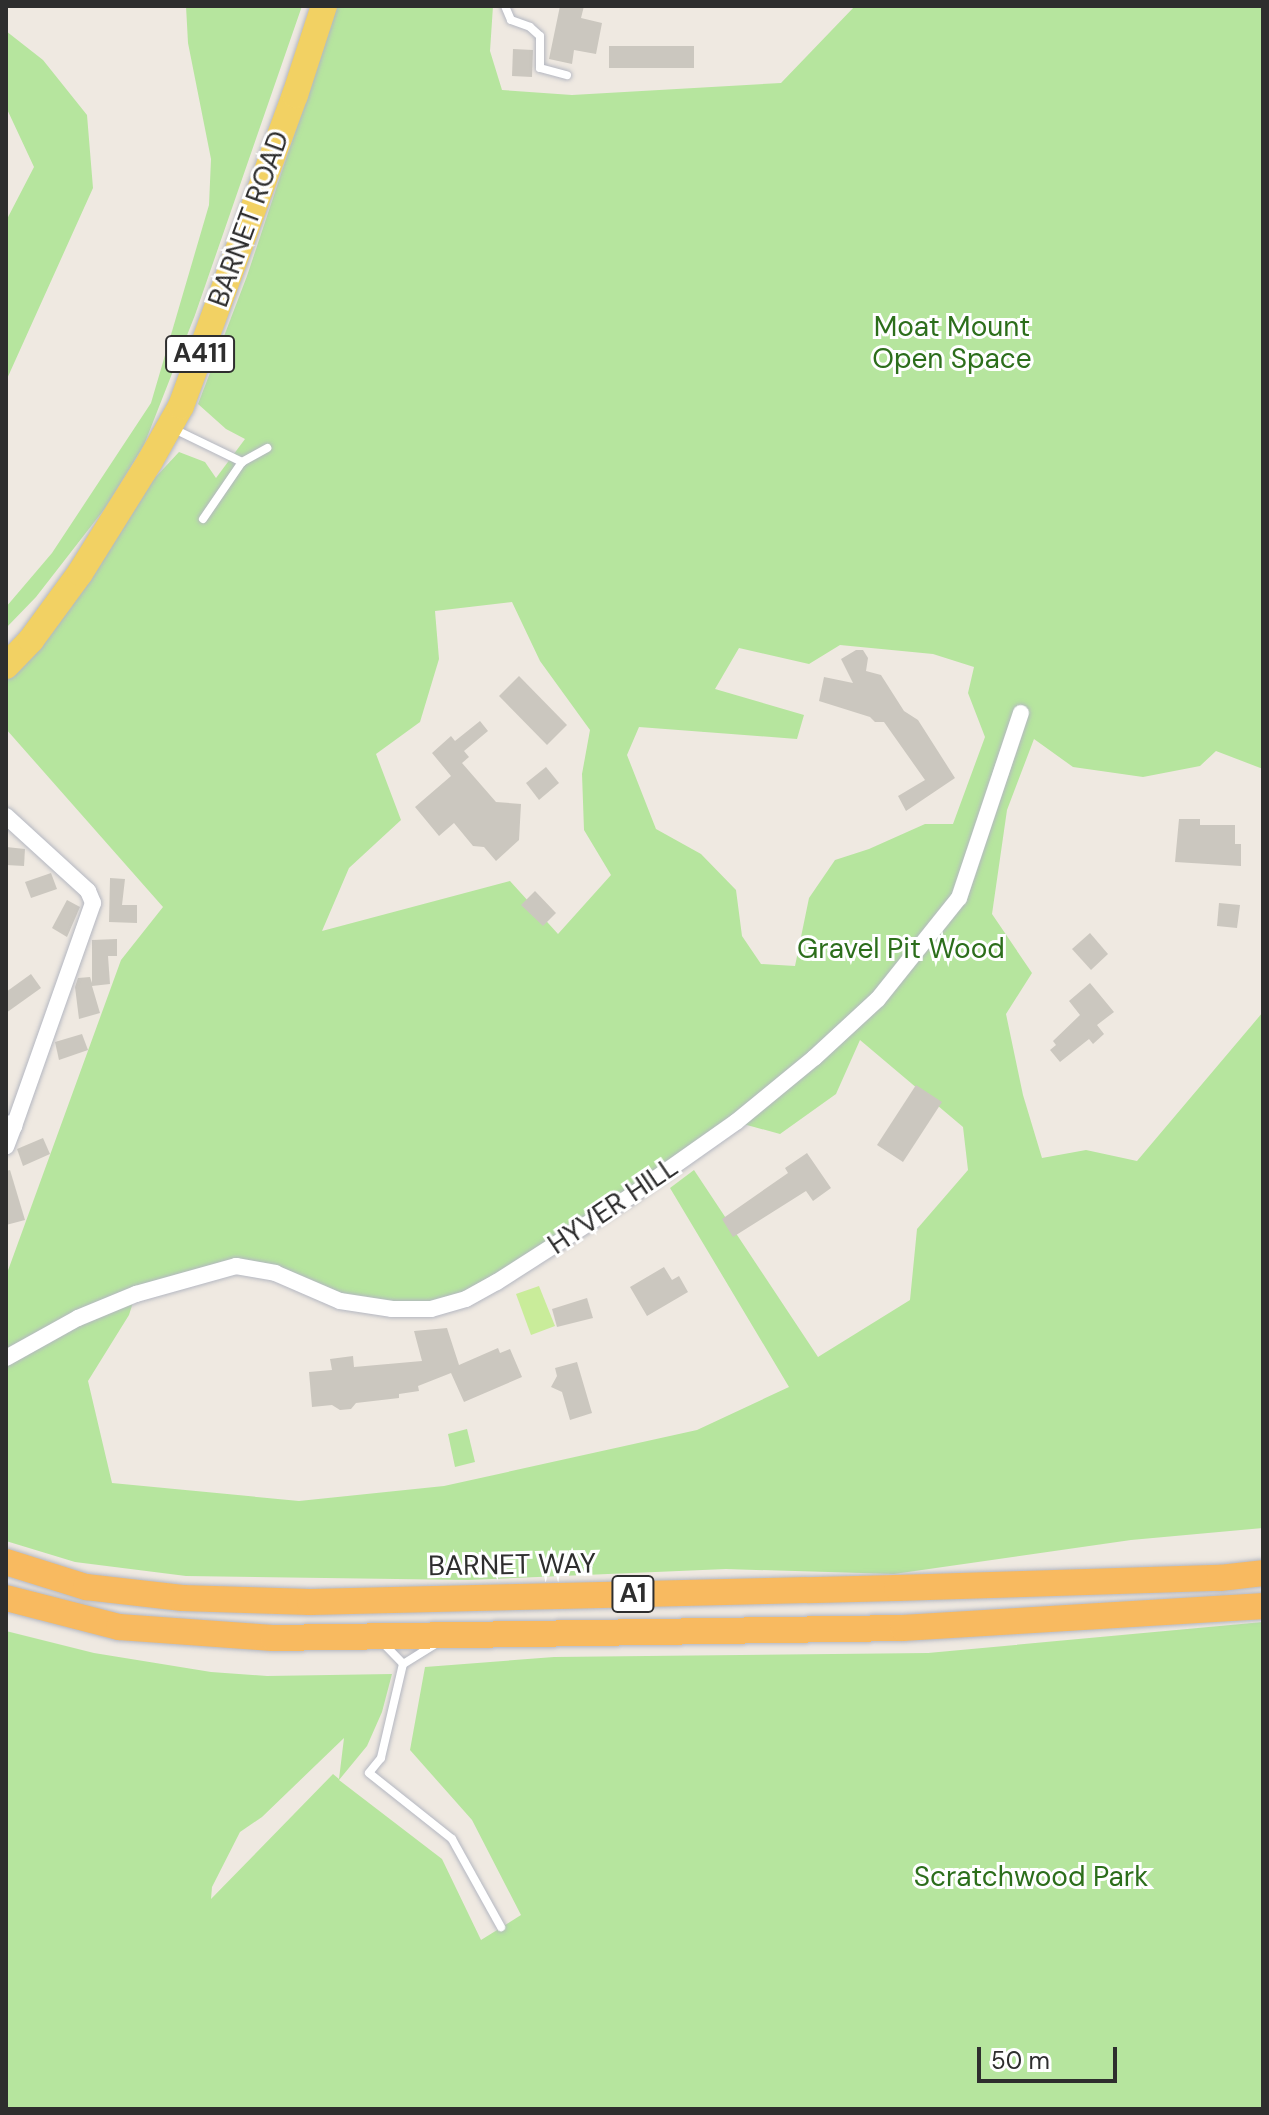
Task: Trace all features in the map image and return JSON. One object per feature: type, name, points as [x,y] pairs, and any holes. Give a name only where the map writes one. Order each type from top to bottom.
[{"type":"highway","name":"BARNET WAY","points":[[6,1562],[99,1589],[182,1598],[310,1602],[897,1588],[1220,1578],[1263,1573]]},
{"type":"highway","name":"A1","points":[[6,1598],[119,1627],[249,1638],[903,1628],[1263,1606]]},
{"type":"main road","name":"BARNET ROAD","points":[[6,666],[31,640],[80,573],[181,406],[324,6]]},
{"type":"street","name":"HYVER HILL","points":[[6,1358],[78,1318],[136,1294],[236,1266],[275,1273],[340,1301],[392,1309],[431,1309],[466,1299],[497,1282],[631,1196],[736,1122],[814,1058],[878,999],[959,898],[1021,713]]},
{"type":"street","points":[[6,816],[88,891],[93,903],[10,1124],[6,1147]]},
{"type":"lane","points":[[505,6],[511,20],[530,27],[540,36],[540,68],[567,75]]},
{"type":"lane","points":[[169,426],[242,462]]},
{"type":"lane","points":[[203,519],[242,462],[267,448]]},
{"type":"lane","points":[[376,1635],[403,1664]]},
{"type":"lane","points":[[447,1636],[403,1664],[381,1758],[369,1773],[452,1839],[501,1927]]},
{"type":"green space","points":[[186,6],[302,6],[195,315],[144,445],[106,507],[36,597],[6,628],[6,607],[52,553],[151,403],[209,205],[211,159],[188,43]]},
{"type":"green space","points":[[337,6],[493,6],[490,51],[502,90],[572,95],[781,83],[855,6],[1263,6],[1263,769],[1216,751],[1200,766],[1143,777],[1073,767],[1034,739],[1007,810],[992,914],[1032,973],[1006,1014],[1023,1095],[1042,1158],[1086,1150],[1137,1161],[1263,1012],[1263,1528],[1131,1540],[894,1574],[726,1569],[468,1580],[186,1576],[75,1562],[6,1541],[6,1276],[121,960],[163,907],[6,729],[6,677],[68,611],[152,481],[179,452],[205,462],[216,478],[245,439],[226,429],[198,404],[247,276]],"holes":[[[512,602],[540,661],[590,730],[582,774],[584,830],[611,875],[558,934],[510,881],[322,931],[349,868],[401,820],[376,754],[420,722],[439,659],[435,611]],[[840,645],[933,654],[974,667],[968,693],[985,737],[953,824],[925,824],[869,849],[835,860],[809,898],[795,966],[761,964],[742,936],[736,890],[701,854],[656,829],[627,755],[639,727],[797,739],[804,715],[715,689],[739,648],[809,664]],[[860,1040],[963,1127],[968,1170],[917,1229],[910,1300],[818,1357],[694,1170],[670,1188],[789,1387],[697,1430],[444,1486],[299,1501],[112,1483],[88,1381],[129,1315],[136,1293],[236,1266],[392,1309],[466,1299],[736,1122],[780,1134],[836,1094]]]},
{"type":"green space","points":[[6,31],[43,60],[87,115],[93,188],[6,381],[6,221],[34,167],[6,107]]},
{"type":"green space","points":[[539,1286],[555,1326],[531,1335],[516,1294]]},
{"type":"green space","points":[[467,1429],[475,1462],[455,1467],[448,1434]]},
{"type":"green space","name":"Scratchwood Park","points":[[1263,1622],[1263,2109],[6,2109],[6,1631],[94,1653],[211,1672],[267,1676],[392,1674],[382,1712],[367,1746],[339,1780],[442,1859],[481,1940],[521,1915],[472,1820],[410,1750],[425,1667],[554,1657],[928,1653]],"holes":[[[344,1738],[339,1779],[333,1774],[211,1899],[212,1887],[240,1832],[262,1817]]]},
{"type":"building","points":[[560,6],[584,6],[581,18],[602,23],[596,54],[574,50],[572,64],[549,59]]},
{"type":"building","points":[[609,46],[694,46],[694,68],[609,68]]},
{"type":"building","points":[[513,49],[533,50],[532,77],[512,76]]},
{"type":"building","points":[[856,650],[863,650],[868,658],[866,671],[881,675],[904,711],[918,720],[955,778],[906,811],[898,796],[925,780],[884,722],[875,722],[870,717],[819,701],[824,677],[853,683],[841,659]]},
{"type":"building","points":[[519,676],[567,725],[547,745],[499,696]]},
{"type":"building","points":[[480,721],[488,731],[464,751],[469,757],[462,763],[496,802],[521,804],[519,840],[496,861],[484,847],[473,846],[454,823],[439,836],[415,807],[451,776],[432,753],[451,736],[455,741]]},
{"type":"building","points":[[546,767],[559,783],[539,800],[526,783]]},
{"type":"building","points":[[1179,819],[1200,819],[1200,825],[1235,825],[1235,844],[1241,844],[1241,866],[1175,862]]},
{"type":"building","points":[[6,847],[25,849],[24,866],[6,865]]},
{"type":"building","points":[[51,873],[57,889],[31,898],[25,882]]},
{"type":"building","points":[[110,878],[125,879],[122,905],[137,905],[137,923],[109,922]]},
{"type":"building","points":[[535,891],[556,913],[543,926],[521,905]]},
{"type":"building","points":[[67,900],[80,907],[67,937],[52,928]]},
{"type":"building","points":[[1219,903],[1240,905],[1237,928],[1217,926]]},
{"type":"building","points":[[1090,933],[1108,954],[1091,970],[1072,949]]},
{"type":"building","points":[[117,939],[117,956],[108,956],[110,984],[92,986],[100,1013],[79,1019],[75,987],[78,978],[90,977],[92,983],[92,940]]},
{"type":"building","points":[[31,974],[41,988],[6,1013],[6,992]]},
{"type":"building","points":[[1090,983],[1114,1012],[1097,1025],[1104,1034],[1093,1044],[1089,1039],[1060,1062],[1050,1050],[1056,1045],[1053,1041],[1080,1015],[1069,1001]]},
{"type":"building","points":[[82,1034],[88,1050],[59,1060],[55,1042]]},
{"type":"building","points":[[916,1085],[942,1102],[903,1162],[877,1145]]},
{"type":"building","points":[[43,1138],[50,1154],[23,1166],[17,1149]]},
{"type":"building","points":[[807,1153],[831,1188],[813,1201],[806,1191],[733,1237],[722,1219],[788,1173],[785,1168]]},
{"type":"building","points":[[10,1170],[25,1220],[6,1225],[6,1171]]},
{"type":"building","points":[[664,1267],[672,1280],[679,1276],[688,1292],[647,1316],[630,1287]]},
{"type":"building","points":[[587,1298],[593,1318],[557,1327],[552,1309]]},
{"type":"building","points":[[447,1328],[459,1365],[498,1348],[500,1353],[510,1349],[522,1377],[464,1402],[451,1373],[418,1386],[419,1391],[399,1394],[399,1398],[356,1403],[351,1409],[340,1410],[332,1405],[312,1407],[309,1372],[332,1370],[330,1359],[353,1356],[354,1367],[422,1361],[414,1331]]},
{"type":"building","points":[[577,1362],[592,1413],[570,1420],[562,1392],[551,1387],[557,1376],[555,1368]]},
{"type":"park label","name":"Moat Mount Open Space","points":[[952,343]]},
{"type":"park label","name":"Gravel Pit Wood","points":[[901,949]]}]
